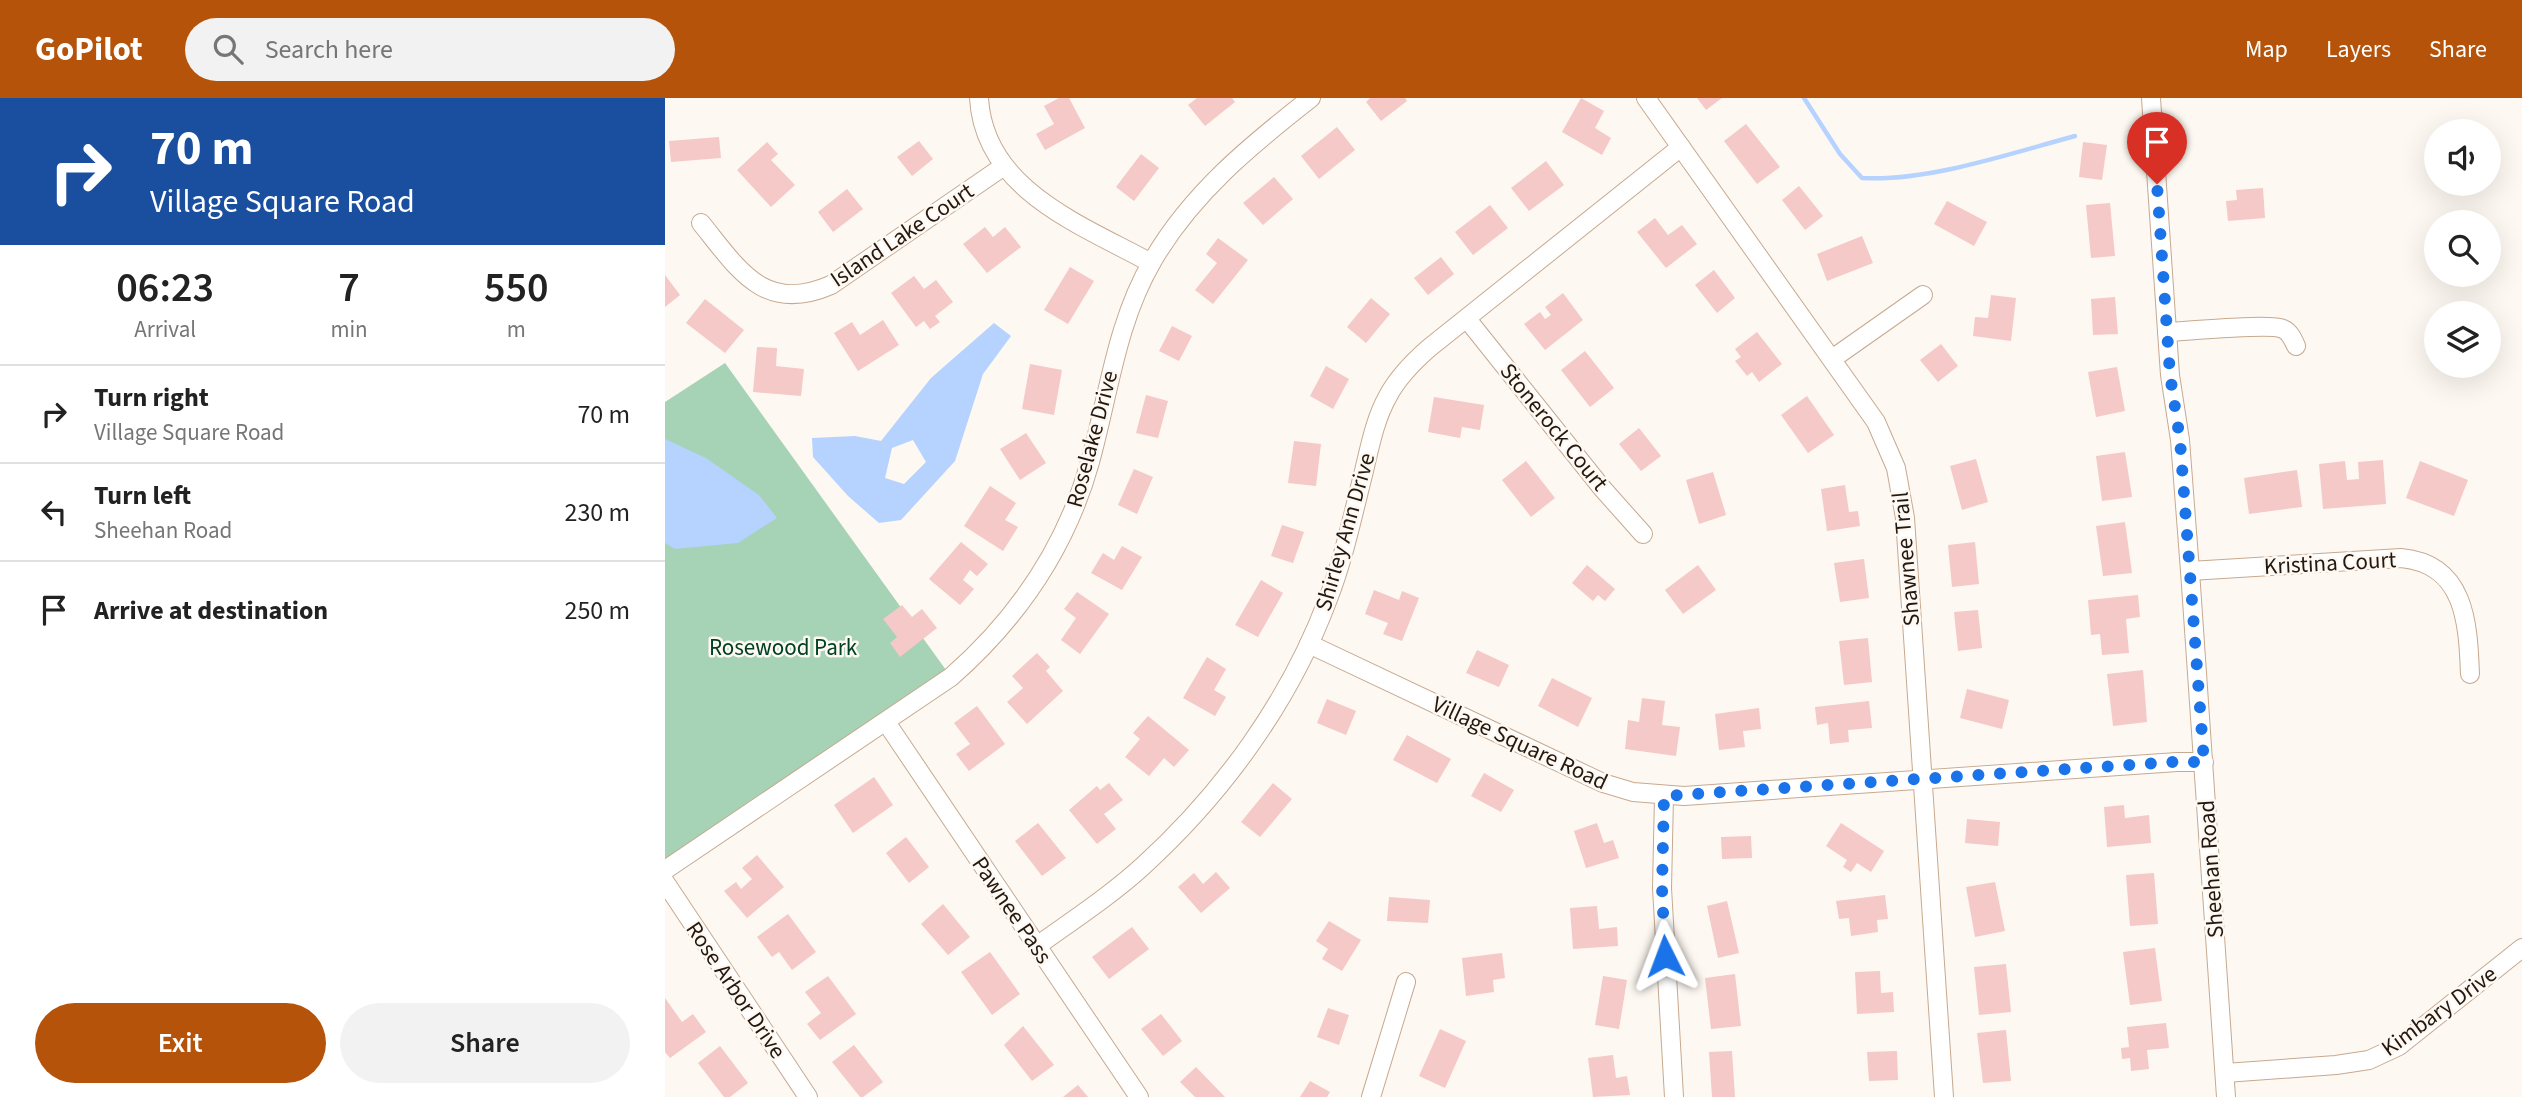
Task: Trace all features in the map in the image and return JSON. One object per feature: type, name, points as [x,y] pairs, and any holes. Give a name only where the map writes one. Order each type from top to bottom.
[{"type":"street","points":[[979,98],[984,127],[991,145],[1019,184],[1040,201],[1151,263]]},
{"type":"street","name":"Roselake Drive","points":[[665,870],[951,677],[1009,619],[1048,563],[1080,495],[1124,324],[1151,263],[1191,206],[1215,179],[1250,146],[1311,98]]},
{"type":"street","name":"Shawnee Trail","points":[[1646,98],[1832,359],[1881,433],[1896,468],[1902,493],[1944,1097]]},
{"type":"street","name":"Sheehan Road","points":[[2151,98],[2170,375],[2180,440],[2190,571],[2226,1097]]},
{"type":"street","name":"Shirley Ann Drive","points":[[1037,946],[1140,868],[1206,802],[1237,764],[1266,721],[1309,644],[1328,599],[1346,543],[1376,422],[1387,396],[1413,362],[1681,147]]},
{"type":"street","name":"Island Lake Court","points":[[701,223],[743,275],[755,285],[785,295],[801,295],[831,285],[1004,166]]},
{"type":"street","points":[[1832,359],[1923,295]]},
{"type":"street","name":"Stonerock Court","points":[[1467,319],[1602,488],[1643,534]]},
{"type":"street","points":[[2167,332],[2282,328],[2292,337],[2296,346]]},
{"type":"street","name":"Kristina Court","points":[[2190,571],[2401,558],[2427,564],[2448,580],[2460,599],[2469,641],[2470,674]]},
{"type":"street","name":"Village Square Road","points":[[1309,644],[1603,783],[1633,792],[1664,796],[2204,762]]},
{"type":"street","name":"Pawnee Pass","points":[[886,722],[1139,1097]]},
{"type":"street","points":[[1664,796],[1662,888],[1674,1097]]},
{"type":"street","name":"Rose Arbor Drive","points":[[665,882],[808,1097]]},
{"type":"street","name":"Kimbary Drive","points":[[2225,1073],[2336,1065],[2369,1060],[2382,1055],[2410,1037],[2522,948]]},
{"type":"street","points":[[1371,1097],[1406,982]]},
{"type":"green space","name":"Rosewood Park","points":[[725,363],[951,677],[665,870],[665,402]]},
{"type":"water","points":[[994,323],[1011,336],[983,374],[955,461],[901,520],[879,523],[848,496],[813,457],[812,438],[855,436],[881,441],[931,378]],"holes":[[[913,440],[926,462],[904,484],[885,478],[892,448]]]},
{"type":"water","points":[[665,439],[706,458],[759,495],[777,518],[738,543],[675,549],[665,543]]},
{"type":"building","points":[[1059,98],[1069,98],[1085,128],[1045,150],[1036,134],[1054,124],[1044,106]]},
{"type":"building","points":[[1197,98],[1232,98],[1235,102],[1205,126],[1188,105]]},
{"type":"building","points":[[1370,98],[1405,98],[1407,101],[1381,121],[1366,102]]},
{"type":"building","points":[[1581,98],[1604,111],[1595,128],[1611,138],[1602,155],[1562,132]]},
{"type":"building","points":[[1697,98],[1722,98],[1706,110]]},
{"type":"building","points":[[1746,124],[1780,167],[1757,184],[1724,141]]},
{"type":"building","points":[[1337,127],[1355,150],[1319,179],[1301,156]]},
{"type":"building","points":[[719,137],[721,158],[671,162],[669,141]]},
{"type":"building","points":[[919,141],[933,159],[912,176],[897,157]]},
{"type":"building","points":[[767,142],[778,154],[771,160],[795,185],[771,207],[737,170]]},
{"type":"building","points":[[2083,142],[2107,145],[2102,180],[2079,177]]},
{"type":"building","points":[[1141,154],[1159,168],[1134,201],[1116,187]]},
{"type":"building","points":[[1546,161],[1564,185],[1529,211],[1511,188]]},
{"type":"building","points":[[1274,177],[1293,199],[1263,225],[1243,203]]},
{"type":"building","points":[[1799,186],[1823,216],[1805,230],[1782,200]]},
{"type":"building","points":[[2263,188],[2265,218],[2228,221],[2226,201],[2237,200],[2236,190]]},
{"type":"building","points":[[847,189],[863,209],[833,232],[818,212]]},
{"type":"building","points":[[1947,201],[1987,222],[1974,246],[1934,224]]},
{"type":"building","points":[[2110,203],[2115,256],[2091,258],[2086,205]]},
{"type":"building","points":[[1490,205],[1508,228],[1473,255],[1455,232]]},
{"type":"building","points":[[1655,218],[1668,235],[1682,225],[1697,244],[1666,268],[1637,232]]},
{"type":"building","points":[[985,227],[993,237],[1005,227],[1021,247],[987,273],[963,244]]},
{"type":"building","points":[[1862,236],[1873,263],[1827,281],[1817,254]]},
{"type":"building","points":[[1218,238],[1248,260],[1213,304],[1195,290],[1217,263],[1206,254]]},
{"type":"building","points":[[1441,257],[1454,274],[1428,295],[1414,278]]},
{"type":"building","points":[[1070,267],[1094,281],[1068,324],[1044,310]]},
{"type":"building","points":[[1714,270],[1735,298],[1717,313],[1695,285]]},
{"type":"building","points":[[665,275],[680,295],[665,307]]},
{"type":"building","points":[[914,276],[924,289],[936,280],[953,302],[935,316],[940,322],[930,329],[924,321],[916,327],[891,293]]},
{"type":"building","points":[[1563,293],[1583,320],[1545,350],[1524,324],[1540,312],[1545,319],[1551,315],[1545,307]]},
{"type":"building","points":[[1991,295],[2016,298],[2011,341],[1973,336],[1975,317],[1988,318]]},
{"type":"building","points":[[2115,297],[2118,334],[2093,335],[2091,299]]},
{"type":"building","points":[[1371,298],[1390,314],[1366,343],[1347,327]]},
{"type":"building","points":[[705,299],[744,330],[725,353],[686,323]]},
{"type":"building","points":[[883,320],[899,345],[858,371],[834,333],[852,322],[860,335]]},
{"type":"building","points":[[1172,326],[1192,336],[1179,361],[1159,351]]},
{"type":"building","points":[[1757,332],[1782,364],[1759,382],[1752,372],[1747,376],[1735,361],[1741,357],[1735,349]]},
{"type":"building","points":[[1941,344],[1958,366],[1938,382],[1920,360]]},
{"type":"building","points":[[757,347],[777,348],[776,366],[804,369],[801,396],[753,392]]},
{"type":"building","points":[[1585,351],[1614,388],[1590,407],[1561,370]]},
{"type":"building","points":[[1030,364],[1062,370],[1054,415],[1022,409]]},
{"type":"building","points":[[1326,366],[1349,379],[1333,409],[1310,396]]},
{"type":"building","points":[[2117,367],[2125,411],[2096,417],[2088,372]]},
{"type":"building","points":[[1146,395],[1168,401],[1158,438],[1136,433]]},
{"type":"building","points":[[1807,396],[1834,435],[1808,453],[1781,415]]},
{"type":"building","points":[[1434,397],[1484,405],[1480,430],[1462,427],[1460,438],[1428,432]]},
{"type":"building","points":[[1639,428],[1661,456],[1641,471],[1619,444]]},
{"type":"building","points":[[1026,433],[1046,463],[1020,480],[1000,449]]},
{"type":"building","points":[[1294,441],[1321,444],[1316,486],[1288,483]]},
{"type":"building","points":[[2125,452],[2132,497],[2102,501],[2096,456]]},
{"type":"building","points":[[1976,459],[1988,502],[1962,510],[1950,466]]},
{"type":"building","points":[[2383,460],[2386,504],[2323,509],[2319,464],[2345,461],[2347,480],[2359,479],[2358,462]]},
{"type":"building","points":[[1526,461],[1555,498],[1531,517],[1502,480]]},
{"type":"building","points":[[2420,461],[2468,480],[2454,516],[2406,498]]},
{"type":"building","points":[[1134,469],[1153,477],[1137,514],[1118,505]]},
{"type":"building","points":[[2297,470],[2302,507],[2249,514],[2244,478]]},
{"type":"building","points":[[1713,472],[1726,515],[1699,524],[1686,480]]},
{"type":"building","points":[[1845,485],[1849,512],[1858,511],[1860,526],[1827,531],[1821,489]]},
{"type":"building","points":[[990,486],[1016,503],[1005,520],[1018,527],[1003,551],[964,526]]},
{"type":"building","points":[[2125,522],[2132,573],[2103,576],[2096,526]]},
{"type":"building","points":[[1282,525],[1304,532],[1293,563],[1271,556]]},
{"type":"building","points":[[961,542],[988,564],[977,576],[970,570],[963,580],[974,589],[960,605],[929,579]]},
{"type":"building","points":[[1975,542],[1979,584],[1952,587],[1948,545]]},
{"type":"building","points":[[1122,546],[1142,557],[1122,590],[1091,573],[1103,553],[1114,560]]},
{"type":"building","points":[[1864,559],[1869,598],[1840,602],[1834,563]]},
{"type":"building","points":[[1587,565],[1615,589],[1605,601],[1598,595],[1593,601],[1572,583]]},
{"type":"building","points":[[1698,565],[1716,590],[1683,614],[1665,590]]},
{"type":"building","points":[[1261,580],[1283,593],[1258,637],[1235,625]]},
{"type":"building","points":[[1374,590],[1399,600],[1402,591],[1419,598],[1402,641],[1383,634],[1388,623],[1365,614]]},
{"type":"building","points":[[1077,592],[1109,614],[1080,654],[1061,640],[1076,618],[1064,609]]},
{"type":"building","points":[[2138,595],[2140,617],[2126,619],[2129,653],[2102,655],[2100,634],[2091,635],[2088,600]]},
{"type":"building","points":[[902,605],[912,617],[922,609],[937,628],[900,657],[890,643],[897,637],[883,619]]},
{"type":"building","points":[[1978,610],[1982,648],[1958,651],[1954,612]]},
{"type":"building","points":[[1868,638],[1872,682],[1844,685],[1839,641]]},
{"type":"building","points":[[1477,650],[1509,665],[1499,687],[1466,673]]},
{"type":"building","points":[[1037,653],[1050,667],[1046,671],[1063,691],[1027,724],[1007,702],[1023,688],[1012,676]]},
{"type":"building","points":[[1207,657],[1226,669],[1214,690],[1226,697],[1215,716],[1183,698]]},
{"type":"building","points":[[2143,670],[2147,722],[2113,726],[2107,674]]},
{"type":"building","points":[[1552,678],[1592,698],[1578,727],[1538,706]]},
{"type":"building","points":[[1967,689],[2009,700],[2002,729],[1960,718]]},
{"type":"building","points":[[1642,698],[1665,701],[1662,725],[1680,727],[1676,756],[1625,749],[1628,720],[1639,722]]},
{"type":"building","points":[[1327,699],[1356,711],[1346,735],[1317,723]]},
{"type":"building","points":[[1869,701],[1872,728],[1848,730],[1849,742],[1830,744],[1828,723],[1817,725],[1815,707]]},
{"type":"building","points":[[977,706],[1005,744],[969,771],[956,754],[970,744],[954,723]]},
{"type":"building","points":[[1759,708],[1761,729],[1743,731],[1745,747],[1719,750],[1715,714]]},
{"type":"building","points":[[1148,716],[1189,750],[1174,767],[1164,758],[1149,776],[1125,757],[1140,739],[1133,733]]},
{"type":"building","points":[[1407,735],[1451,759],[1437,783],[1393,760]]},
{"type":"building","points":[[1484,773],[1514,790],[1501,812],[1471,796]]},
{"type":"building","points":[[874,777],[893,805],[853,833],[834,805]]},
{"type":"building","points":[[1109,783],[1123,800],[1104,814],[1116,829],[1097,844],[1069,810],[1097,786],[1100,790]]},
{"type":"building","points":[[1273,783],[1292,799],[1260,837],[1241,822]]},
{"type":"building","points":[[2124,805],[2125,818],[2149,815],[2151,843],[2107,847],[2104,807]]},
{"type":"building","points":[[1967,819],[2000,822],[1998,846],[1965,843]]},
{"type":"building","points":[[1038,823],[1066,858],[1042,876],[1015,841]]},
{"type":"building","points":[[1597,823],[1604,843],[1613,840],[1619,858],[1586,868],[1574,831]]},
{"type":"building","points":[[1841,823],[1884,851],[1871,872],[1857,863],[1851,872],[1843,867],[1847,860],[1826,846]]},
{"type":"building","points":[[1751,836],[1752,858],[1722,859],[1721,837]]},
{"type":"building","points":[[906,837],[929,867],[909,883],[886,853]]},
{"type":"building","points":[[757,855],[784,887],[747,918],[724,891],[736,882],[741,889],[752,879],[742,868]]},
{"type":"building","points":[[1216,872],[1230,888],[1201,913],[1178,887],[1194,873],[1203,884]]},
{"type":"building","points":[[2154,873],[2158,924],[2130,926],[2126,875]]},
{"type":"building","points":[[1995,882],[2005,931],[1975,937],[1966,887]]},
{"type":"building","points":[[1885,895],[1888,919],[1877,920],[1878,932],[1851,936],[1849,918],[1839,919],[1836,901]]},
{"type":"building","points":[[1389,897],[1430,900],[1428,923],[1387,921]]},
{"type":"building","points":[[1727,901],[1739,953],[1718,958],[1707,906]]},
{"type":"building","points":[[943,904],[970,937],[948,955],[921,924]]},
{"type":"building","points":[[1597,906],[1599,929],[1617,927],[1618,946],[1573,949],[1570,908]]},
{"type":"building","points":[[788,914],[816,952],[792,970],[779,952],[772,957],[757,937]]},
{"type":"building","points":[[1329,921],[1361,940],[1342,971],[1322,959],[1328,949],[1316,941]]},
{"type":"building","points":[[1132,927],[1149,949],[1109,979],[1092,957]]},
{"type":"building","points":[[2155,948],[2162,1001],[2130,1005],[2123,952]]},
{"type":"building","points":[[990,952],[1020,994],[992,1015],[961,972]]},
{"type":"building","points":[[1502,953],[1505,978],[1493,980],[1494,992],[1466,996],[1462,958]]},
{"type":"building","points":[[2006,964],[2011,1012],[1979,1015],[1974,967]]},
{"type":"building","points":[[1880,971],[1881,993],[1893,992],[1894,1012],[1857,1014],[1855,972]]},
{"type":"building","points":[[1735,974],[1741,1026],[1711,1029],[1705,978]]},
{"type":"building","points":[[828,976],[856,1014],[820,1040],[807,1024],[821,1013],[805,992]]},
{"type":"building","points":[[1603,976],[1627,980],[1619,1029],[1595,1025]]},
{"type":"building","points":[[665,998],[682,1022],[693,1014],[706,1032],[670,1058],[665,1052]]},
{"type":"building","points":[[1328,1008],[1349,1015],[1339,1045],[1317,1037]]},
{"type":"building","points":[[1161,1014],[1182,1041],[1163,1056],[1141,1029]]},
{"type":"building","points":[[2166,1023],[2169,1048],[2147,1050],[2149,1069],[2131,1071],[2130,1058],[2122,1059],[2121,1048],[2129,1047],[2127,1027]]},
{"type":"building","points":[[1023,1026],[1054,1065],[1032,1081],[1004,1045]]},
{"type":"building","points":[[1440,1029],[1466,1041],[1445,1088],[1419,1076]]},
{"type":"building","points":[[2006,1030],[2011,1081],[1983,1083],[1977,1033]]},
{"type":"building","points":[[854,1045],[883,1082],[863,1097],[860,1097],[832,1062]]},
{"type":"building","points":[[720,1046],[748,1083],[730,1097],[724,1097],[698,1063]]},
{"type":"building","points":[[1732,1051],[1735,1097],[1712,1097],[1709,1052]]},
{"type":"building","points":[[1897,1051],[1898,1080],[1869,1081],[1867,1052]]},
{"type":"building","points":[[1613,1055],[1616,1078],[1627,1076],[1630,1095],[1593,1097],[1588,1058]]},
{"type":"building","points":[[1196,1067],[1225,1097],[1195,1097],[1180,1082]]},
{"type":"building","points":[[1310,1081],[1330,1092],[1327,1097],[1300,1097]]},
{"type":"building","points":[[1078,1085],[1088,1097],[1063,1097]]},
{"type":"waterway","points":[[1804,98],[1840,154],[1862,178],[1914,176],[1941,171],[2075,136]]},
{"type":"route","points":[[1665,956],[1662,888],[1664,796],[2204,762],[2180,440],[2170,375],[2157,184]]}]
